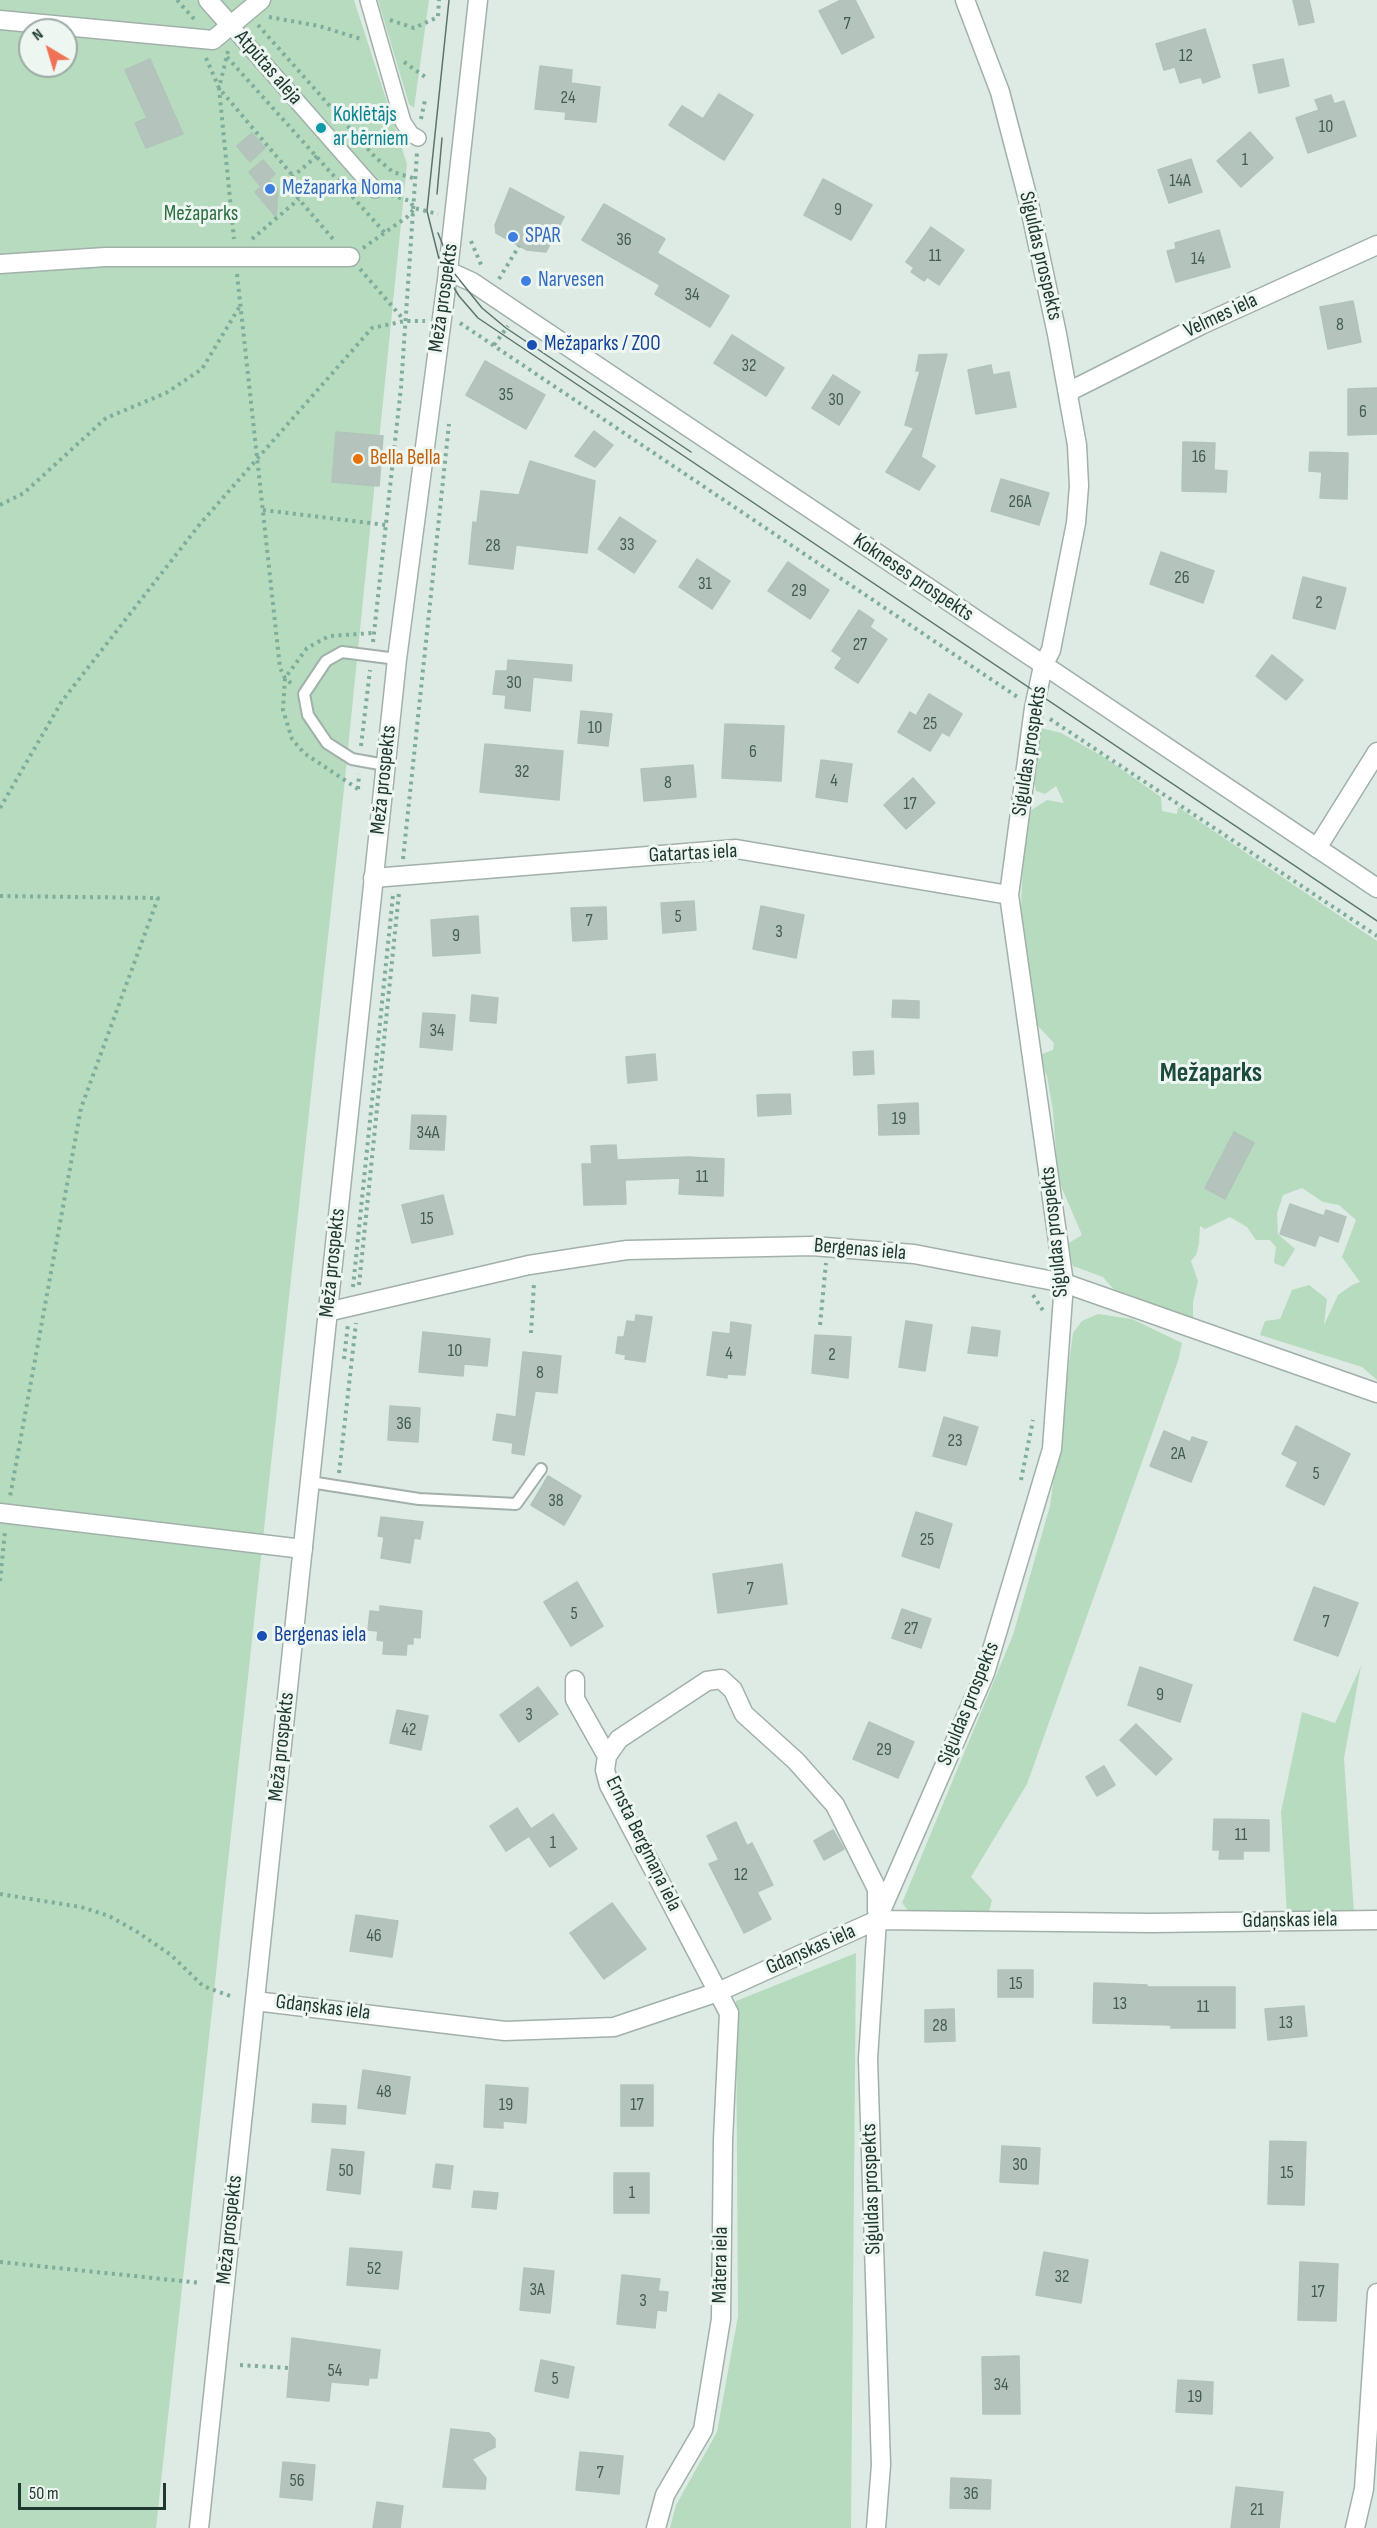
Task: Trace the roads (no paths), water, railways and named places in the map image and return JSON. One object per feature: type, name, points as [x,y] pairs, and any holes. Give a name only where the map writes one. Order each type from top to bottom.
[{"type":"street","name":"Atpūtas aleja","points":[[207,0],[375,190]]},
{"type":"street","points":[[0,20],[213,40],[261,0]]},
{"type":"street","name":"Meža prospekts","points":[[199,2528],[385,765],[448,271],[478,0]]},
{"type":"street","name":"Siguldas prospekts","points":[[876,2528],[881,2465],[868,2059],[877,1920],[985,1673],[1052,1449],[1065,1283],[1009,895],[1034,708],[1043,666],[1051,650],[1076,523],[1079,486],[1077,445],[1028,199],[1002,102],[965,0]]},
{"type":"street","points":[[370,7],[403,122],[411,134],[418,138]]},
{"type":"street","name":"Velmes iela","points":[[1068,392],[1201,325],[1377,245]]},
{"type":"street","points":[[0,264],[105,257],[350,257]]},
{"type":"street","name":"Kokneses prospekts","points":[[448,271],[472,282],[1377,888]]},
{"type":"street","points":[[1317,848],[1377,752]]},
{"type":"street","name":"Gatartas iela","points":[[373,878],[736,849],[1009,895]]},
{"type":"street","name":"Bergenas iela","points":[[327,1312],[529,1265],[627,1250],[812,1246],[914,1254],[1065,1283],[1377,1393]]},
{"type":"street","points":[[3,1513],[303,1549]]},
{"type":"street","name":"Ernsta Bergmaņa iela","points":[[718,1992],[609,1785],[605,1770],[607,1756],[619,1739],[707,1681],[722,1679],[733,1690],[744,1714],[796,1761],[835,1805],[878,1889],[877,1920]]},
{"type":"street","points":[[576,1680],[575,1699],[607,1756]]},
{"type":"street","name":"Gdaņskas iela","points":[[255,2001],[505,2031],[614,2027],[718,1992],[877,1920],[1152,1923],[1377,1920]]},
{"type":"street","name":"Mātera iela","points":[[656,2528],[665,2495],[703,2430],[721,2319],[723,2140],[729,2013],[718,1992]]},
{"type":"street","points":[[1355,2528],[1364,2489],[1377,2293]]},
{"type":"lane","points":[[385,765],[352,759],[327,743],[308,715],[304,694],[326,661],[342,652],[397,659]]},
{"type":"lane","points":[[310,1482],[419,1499],[516,1504],[541,1469]]},
{"type":"tram line","points":[[449,0],[427,211],[441,267],[459,296],[478,318],[1377,921]]},
{"type":"tram line","points":[[437,194],[442,138]]},
{"type":"tram line","points":[[438,233],[454,273],[482,308],[506,328],[691,452]]},
{"type":"place","name":"Koklētājs ar bērniem","points":[[321,128]]},
{"type":"place","name":"Mežaparka Noma","points":[[270,189]]},
{"type":"place","name":"SPAR","points":[[513,237]]},
{"type":"place","name":"Narvesen","points":[[526,281]]},
{"type":"place","name":"Mežaparks / ZOO","points":[[532,345]]},
{"type":"place","name":"Bella Bella","points":[[358,459]]},
{"type":"place","name":"Bergenas iela","points":[[262,1636]]},
{"type":"district","name":"Mežaparks","points":[[1211,1074]]}]
